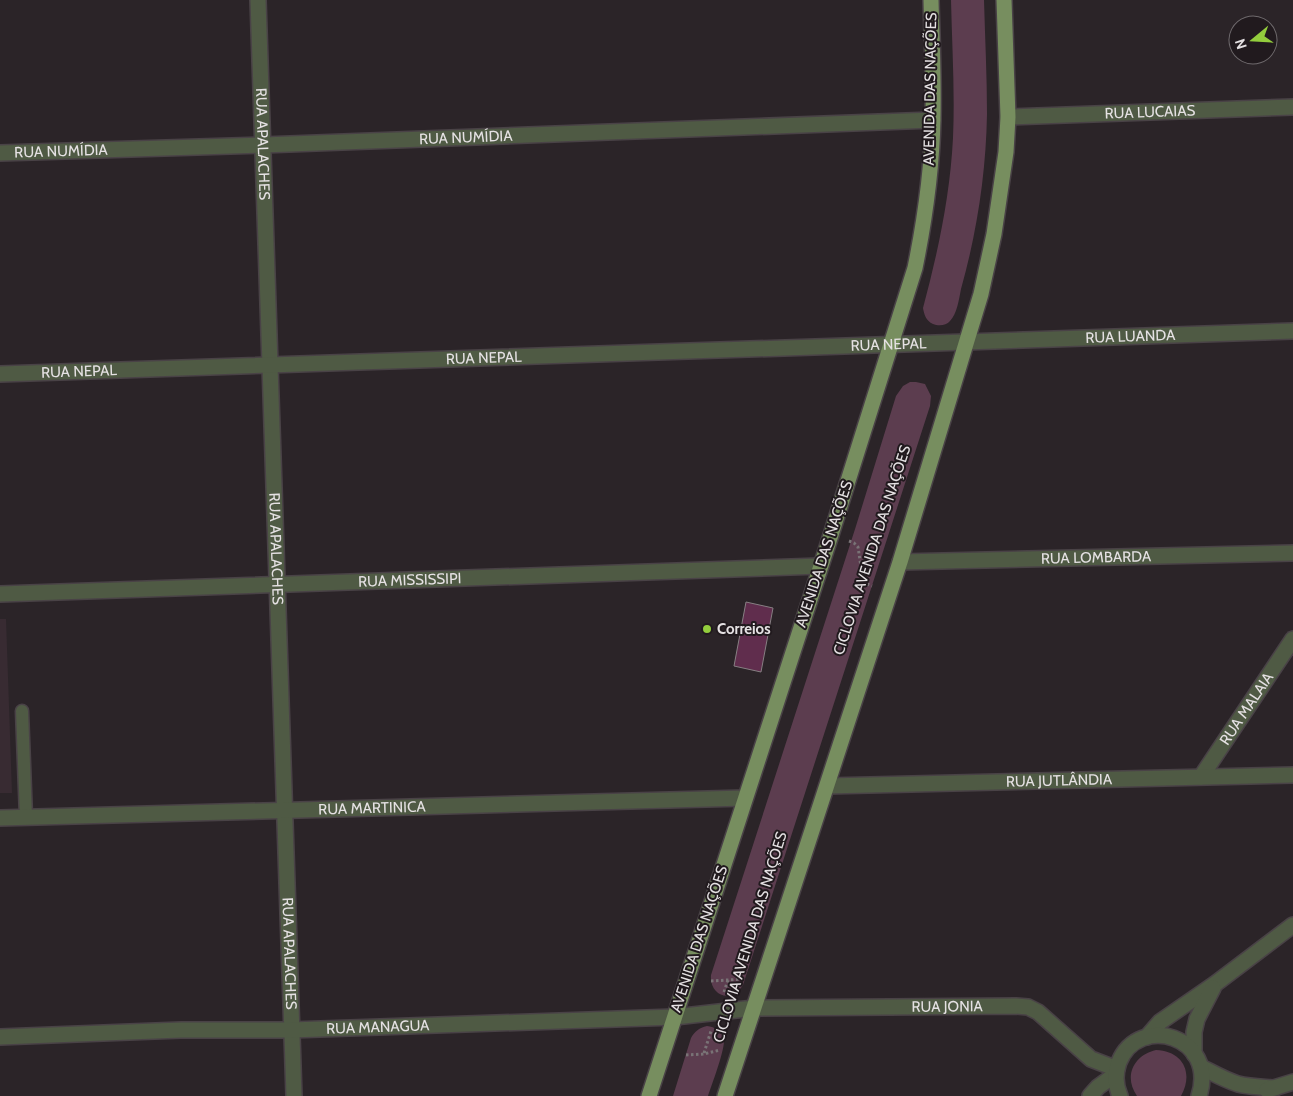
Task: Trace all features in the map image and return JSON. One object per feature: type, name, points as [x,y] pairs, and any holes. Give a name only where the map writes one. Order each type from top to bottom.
[{"type":"main road","name":"AVENIDA DAS NAÇÕES","points":[[649,1096],[892,344],[914,268],[928,195],[933,120],[932,0]]},
{"type":"main road","points":[[725,1096],[900,562],[981,294],[994,234],[1006,152],[1008,117],[1004,0]]},
{"type":"street","name":"RUA APALACHES","points":[[258,0],[294,1096]]},
{"type":"street","name":"RUA LUCAIAS","points":[[1008,117],[1293,108]]},
{"type":"street","name":"RUA NUMÍDIA","points":[[0,153],[933,120]]},
{"type":"street","name":"RUA LUANDA","points":[[968,341],[1293,331]]},
{"type":"street","name":"RUA NEPAL","points":[[0,374],[968,341]]},
{"type":"street","name":"RUA LOMBARDA","points":[[900,562],[1293,553]]},
{"type":"street","name":"RUA MISSISSIPI","points":[[0,594],[820,566]]},
{"type":"street","name":"RUA MALAIA","points":[[1201,777],[1293,639]]},
{"type":"street","name":"RUA JUTLÂNDIA","points":[[827,786],[1293,775]]},
{"type":"street","name":"RUA MARTINICA","points":[[0,818],[745,798]]},
{"type":"street","points":[[1147,1037],[1160,1022],[1215,984],[1293,925]]},
{"type":"street","points":[[1199,1096],[1202,1076],[1194,1032],[1197,1019],[1215,984]]},
{"type":"street","name":"RUA JONIA","points":[[754,1008],[1028,1007],[1038,1012],[1091,1059],[1117,1072]]},
{"type":"street","name":"RUA MANAGUA","points":[[0,1037],[181,1030],[291,1030],[674,1017],[754,1008]]},
{"type":"street","points":[[1120,1096],[1116,1084],[1117,1072],[1120,1060],[1125,1052],[1138,1040],[1147,1037],[1165,1036],[1182,1041],[1198,1060],[1221,1078],[1249,1086],[1275,1088]]},
{"type":"street","points":[[1090,1096],[1117,1072]]},
{"type":"street","points":[[1248,1096],[1293,1082]]},
{"type":"lane","points":[[22,711],[26,817]]},
{"type":"path","name":"CICLOVIA AVENIDA DAS NAÇÕES","points":[[830,535],[854,543],[858,547],[863,580],[873,586],[876,578]]},
{"type":"path","name":"CICLOVIA AVENIDA DAS NAÇÕES","points":[[728,980],[746,979],[738,1010]]},
{"type":"path","points":[[711,981],[728,980],[723,995]]},
{"type":"path","points":[[704,1054],[713,1027]]},
{"type":"path","points":[[686,1055],[704,1054],[723,1049]]},
{"type":"shaded area","points":[[951,0],[984,0],[987,100],[986,136],[983,180],[972,246],[956,310],[948,323],[940,325],[929,321],[923,308],[942,224],[953,138]]},
{"type":"shaded area","points":[[910,382],[925,384],[931,396],[930,406],[743,985],[733,994],[728,996],[722,995],[714,988],[711,982],[711,975],[896,396],[903,386]]},
{"type":"shaded area","points":[[0,619],[6,619],[12,793],[0,793]]},
{"type":"shaded area","points":[[707,1026],[718,1030],[724,1039],[720,1059],[708,1096],[673,1096],[691,1038],[698,1030]]},
{"type":"shaded area","points":[[1156,1050],[1173,1054],[1184,1065],[1186,1079],[1181,1096],[1137,1096],[1131,1081],[1133,1067],[1142,1056]]},
{"type":"building","points":[[746,602],[773,608],[761,672],[734,666]]},
{"type":"place","name":"Correios","points":[[707,629]]}]
